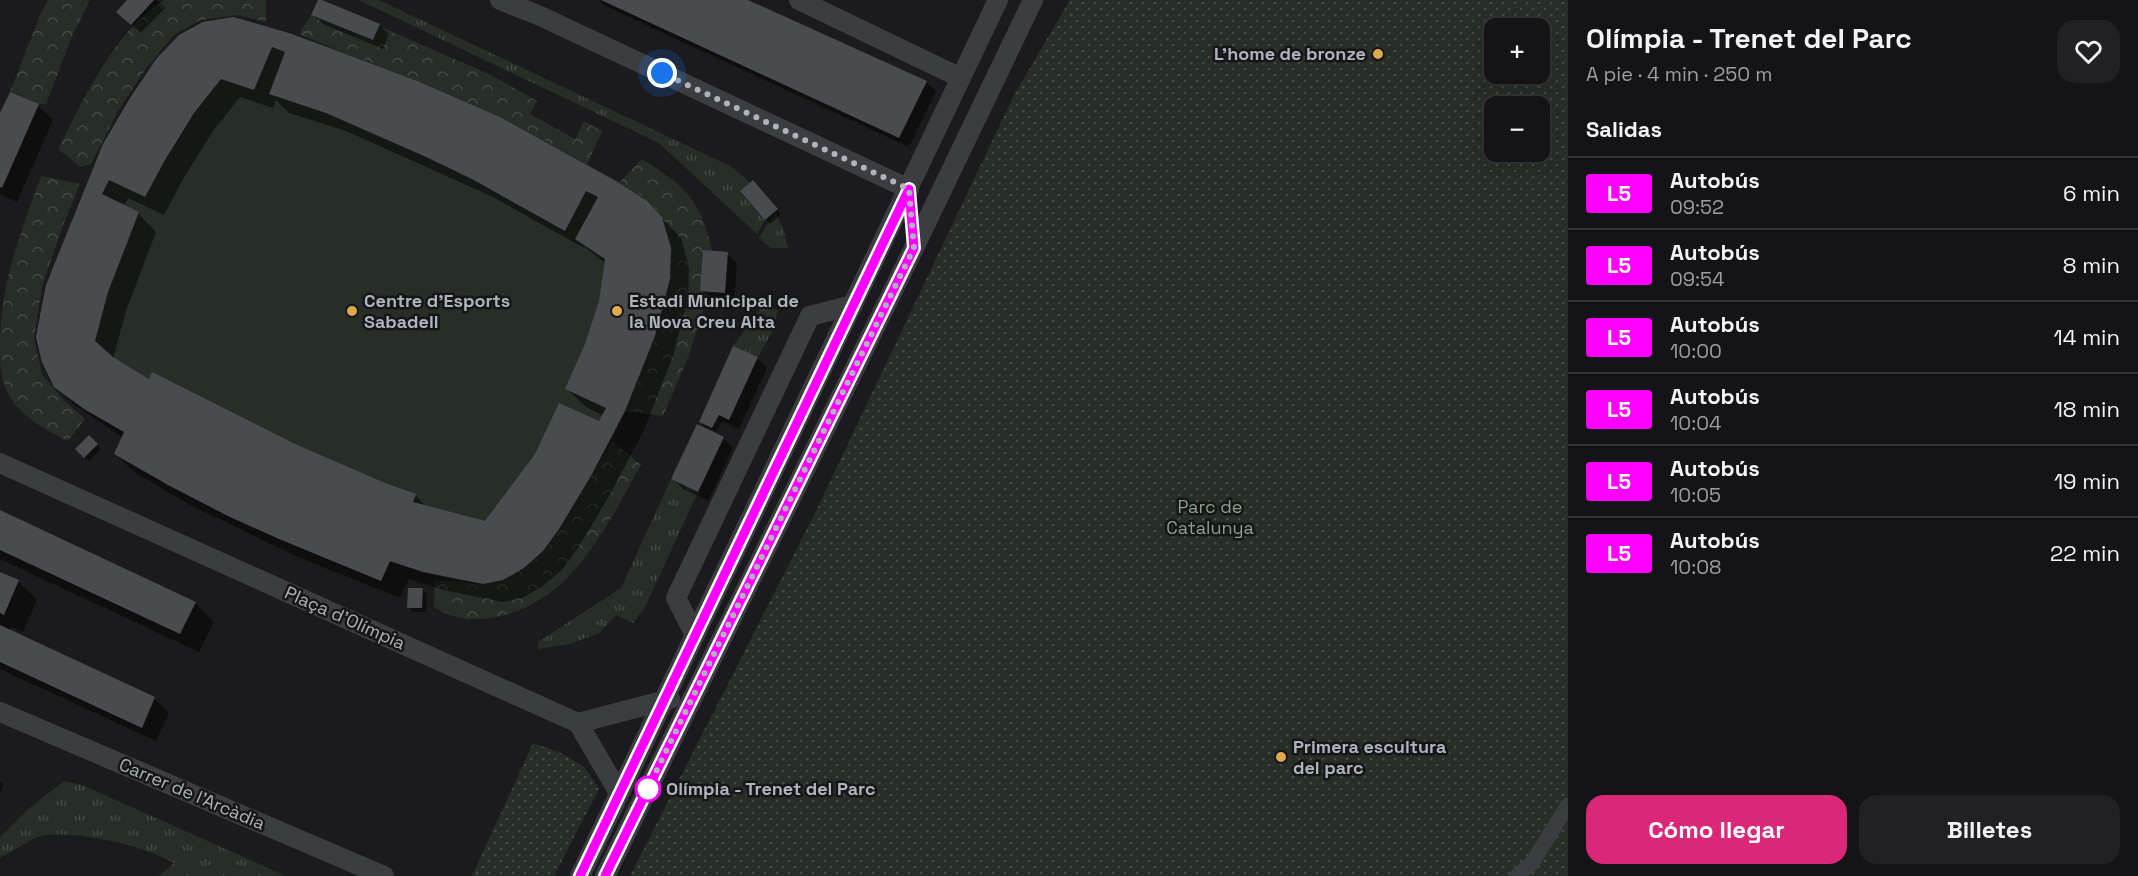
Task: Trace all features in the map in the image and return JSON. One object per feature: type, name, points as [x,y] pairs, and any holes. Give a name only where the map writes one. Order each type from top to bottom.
[{"type":"street","points":[[500,0],[541,8],[909,189]]},
{"type":"street","points":[[799,0],[961,78]]},
{"type":"street","points":[[579,876],[998,0]]},
{"type":"street","points":[[605,876],[914,248],[1033,0]]},
{"type":"street","points":[[909,189],[914,248]]},
{"type":"street","points":[[695,635],[676,598],[810,316],[853,305]]},
{"type":"street","name":"Plaça d'Olímpia","points":[[0,463],[578,723]]},
{"type":"street","points":[[619,793],[578,723],[696,693]]},
{"type":"street","name":"Carrer de l'Arcàdia","points":[[0,712],[384,876]]},
{"type":"street","points":[[1517,876],[1532,863],[1568,805]]},
{"type":"green space","points":[[48,0],[90,0],[72,36],[46,104],[39,104],[10,92]]},
{"type":"green space","points":[[164,0],[266,0],[266,22],[238,15],[201,20],[175,34],[147,67],[118,111],[91,164],[81,167],[58,149],[90,88],[115,48],[129,30]]},
{"type":"green space","points":[[359,0],[379,0],[730,166],[750,182],[740,192],[765,220],[757,234],[659,143]]},
{"type":"green space","name":"Parc de Catalunya","points":[[1070,0],[1568,0],[1568,876],[630,876],[815,513],[1014,95]]},
{"type":"green space","points":[[311,15],[373,40],[379,26],[493,76],[537,101],[530,114],[575,139],[584,121],[602,131],[587,165],[496,115],[299,34]]},
{"type":"green space","name":"Centre d'Esports Sabadell","points":[[233,17],[301,37],[368,61],[499,116],[640,194],[656,209],[665,223],[670,248],[670,281],[664,309],[634,392],[594,471],[559,531],[535,559],[520,571],[503,580],[478,583],[463,581],[390,562],[381,581],[279,538],[212,506],[114,454],[124,432],[84,409],[54,387],[42,362],[36,337],[46,285],[103,144],[157,58],[179,35],[203,22]]},
{"type":"green space","points":[[642,159],[670,178],[689,196],[702,219],[712,251],[703,251],[700,291],[709,292],[689,355],[663,416],[625,411],[655,336],[647,201],[619,183]]},
{"type":"green space","points":[[41,176],[80,184],[42,287],[34,338],[42,374],[63,399],[85,419],[68,441],[24,414],[6,389],[1,367],[1,322],[8,279],[19,238]]},
{"type":"green space","points":[[775,212],[783,228],[788,248],[771,248],[759,238]]},
{"type":"green space","points":[[763,305],[778,310],[773,330],[758,357],[733,346]]},
{"type":"green space","points":[[612,441],[641,465],[600,536],[566,579],[546,596],[522,609],[496,617],[464,618],[449,615],[434,607],[435,580],[483,584],[503,580],[559,529]]},
{"type":"green space","points":[[671,479],[698,492],[645,607],[633,623],[616,615],[599,633],[570,644],[538,649],[538,642],[621,588]]},
{"type":"green space","points":[[533,743],[561,753],[584,767],[599,789],[554,876],[472,876]]},
{"type":"green space","points":[[64,781],[82,785],[286,876],[159,876],[174,863],[129,845],[77,836],[41,836],[0,858],[0,837],[27,810]]},
{"type":"building","points":[[127,0],[154,0],[131,25],[116,12]]},
{"type":"building","points":[[318,0],[380,24],[373,40],[311,15]]},
{"type":"building","points":[[601,0],[748,0],[927,81],[899,138]]},
{"type":"building","name":"Estadi Municipal de la Nova Creu Alta","points":[[233,17],[289,33],[417,81],[500,117],[619,183],[647,201],[662,217],[671,248],[670,279],[655,336],[625,411],[592,474],[559,529],[543,551],[524,568],[503,580],[483,584],[423,572],[390,561],[381,581],[279,539],[228,516],[114,454],[124,432],[84,409],[54,387],[42,362],[36,337],[46,285],[103,144],[157,58],[179,35],[203,22]],"holes":[[[272,47],[285,52],[269,94],[326,113],[424,156],[472,179],[565,231],[586,191],[598,197],[575,239],[605,259],[599,301],[585,344],[565,389],[606,408],[599,421],[559,403],[535,454],[485,521],[413,502],[416,494],[295,444],[152,372],[149,379],[113,357],[95,341],[108,292],[139,212],[102,194],[109,180],[145,197],[194,113],[221,79],[254,90]]]},
{"type":"building","points":[[10,92],[39,104],[2,188],[0,187],[0,113]]},
{"type":"building","points":[[753,180],[778,209],[765,220],[740,191]]},
{"type":"building","points":[[703,250],[728,252],[725,293],[700,291]]},
{"type":"building","points":[[733,346],[758,357],[729,420],[719,415],[712,428],[699,422]]},
{"type":"building","points":[[697,424],[724,437],[698,492],[671,479]]},
{"type":"building","points":[[89,435],[98,444],[84,458],[75,449]]},
{"type":"building","points":[[0,510],[196,602],[180,634],[0,550]]},
{"type":"building","points":[[0,572],[19,580],[4,615],[0,613]]},
{"type":"building","points":[[408,588],[423,588],[422,608],[407,608]]},
{"type":"building","points":[[0,625],[155,697],[142,728],[0,662]]},
{"type":"bus line","name":"L5","points":[[580,876],[909,189],[914,248],[605,876]]},
{"type":"place","name":"L'home de bronze","points":[[1378,54]]},
{"type":"place","name":"Centre d'Esports Sabadell","points":[[352,311]]},
{"type":"place","name":"Estadi Municipal de la Nova Creu Alta","points":[[617,311]]},
{"type":"place","name":"Primera escultura del parc","points":[[1281,757]]},
{"type":"place","name":"Olímpia - Trenet del Parc","points":[[648,789]]},
{"type":"route","points":[[648,789],[645,794],[914,248],[909,189],[662,73]]}]
